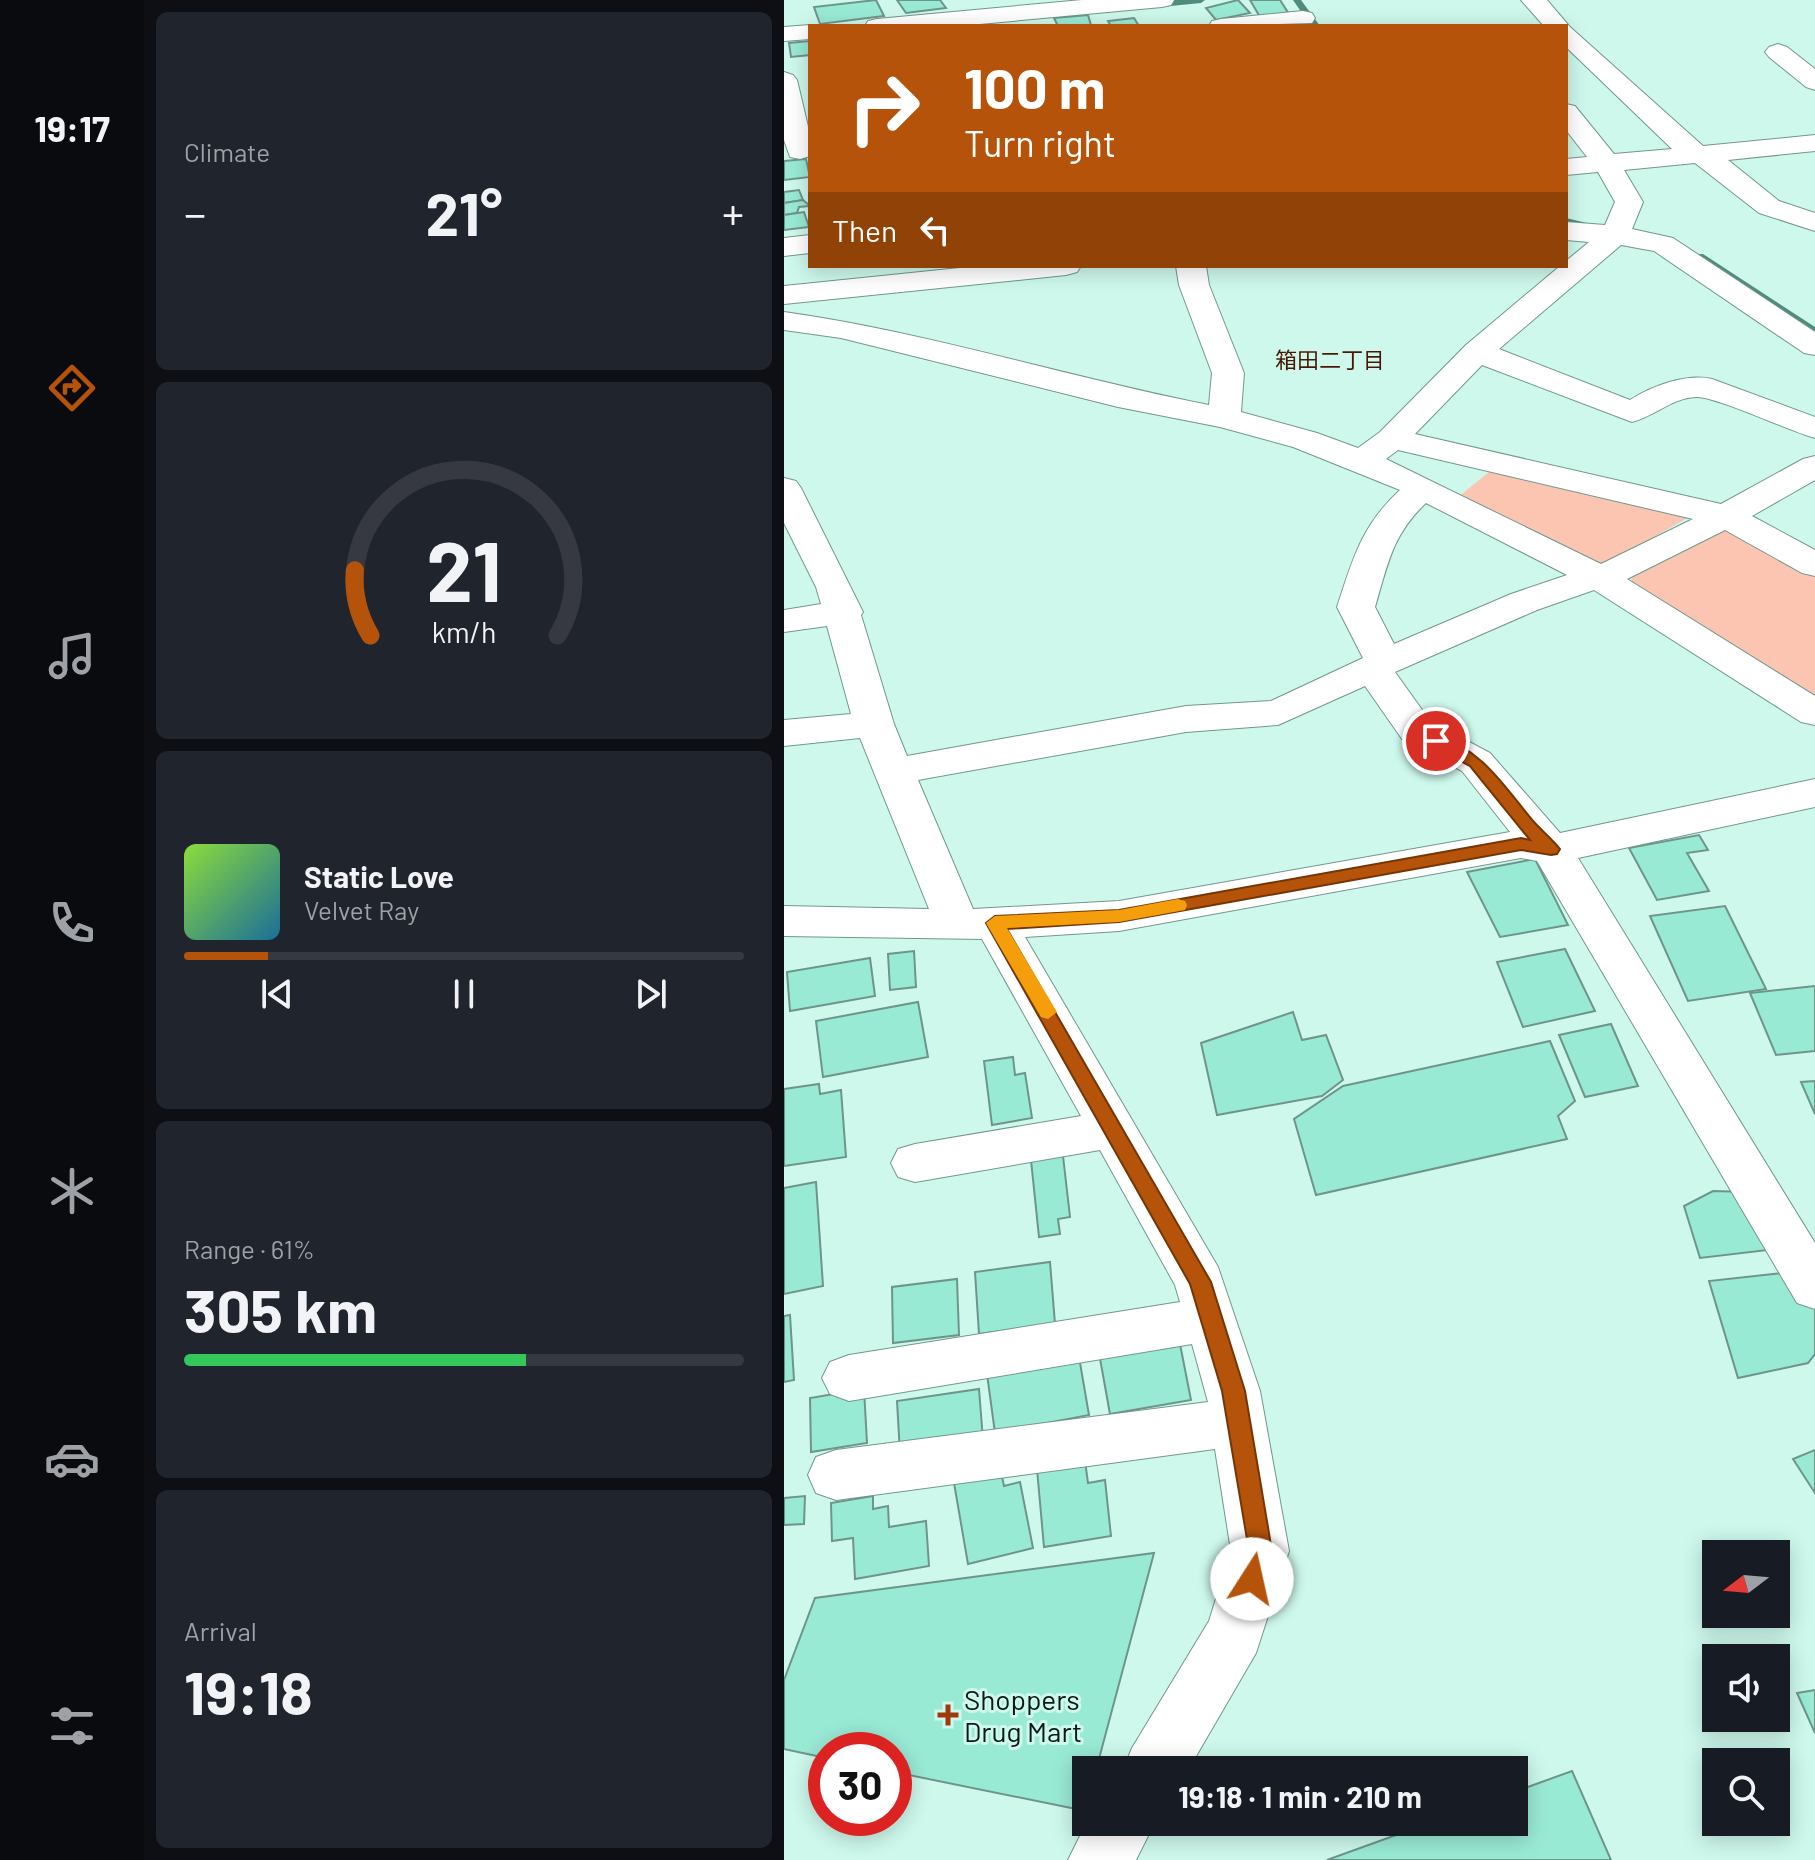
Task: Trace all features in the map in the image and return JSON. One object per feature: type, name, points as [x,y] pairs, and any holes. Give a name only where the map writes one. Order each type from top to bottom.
[{"type":"street","points":[[923,24],[1037,19],[1162,0]]},
{"type":"street","points":[[1533,0],[1556,24]]},
{"type":"street","points":[[1235,24],[1300,15]]},
{"type":"street","points":[[784,34],[808,32]]},
{"type":"street","points":[[1568,35],[1688,149],[1701,154],[1769,207],[1815,222]]},
{"type":"street","points":[[1778,52],[1815,82]]},
{"type":"street","points":[[784,80],[800,151]]},
{"type":"street","points":[[1362,461],[1392,439],[1477,352],[1618,229],[1629,202],[1606,162],[1568,114]]},
{"type":"street","points":[[1568,167],[1815,143]]},
{"type":"street","points":[[1568,231],[1618,229],[1663,244],[1815,346]]},
{"type":"street","points":[[784,247],[808,244]]},
{"type":"street","points":[[784,295],[1047,268]]},
{"type":"street","points":[[1191,268],[1194,285],[1228,373],[1224,418]]},
{"type":"street","points":[[784,321],[841,329],[1118,397],[1224,418],[1305,440],[1362,461],[1423,488],[1597,576],[1815,713]]},
{"type":"street","points":[[1477,352],[1632,412],[1661,395],[1701,386],[1815,428]]},
{"type":"street","points":[[1392,439],[1726,516],[1815,565]]},
{"type":"street","points":[[895,771],[1186,719],[1278,713],[1378,665],[1524,602],[1615,571],[1726,516],[1815,466]]},
{"type":"street","points":[[784,488],[844,612],[874,724],[947,905],[977,924],[1115,1129],[1200,1282],[1233,1391],[1260,1551],[1235,1633],[1162,1756]]},
{"type":"street","points":[[1423,488],[1390,518],[1373,553],[1356,607],[1378,665],[1416,730],[1476,762],[1531,830],[1551,849],[1815,1288]]},
{"type":"street","points":[[784,621],[844,612]]},
{"type":"street","points":[[784,733],[874,724]]},
{"type":"street","points":[[784,921],[977,924],[1119,916],[1521,844],[1551,849],[1815,793]]},
{"type":"street","points":[[915,1163],[1115,1129]]},
{"type":"street","points":[[849,1378],[1211,1319]]},
{"type":"street","points":[[836,1475],[1238,1422]]},
{"type":"street","points":[[1100,1860],[1115,1836]]},
{"type":"shaded area","points":[[1489,472],[1691,516],[1609,562],[1599,563],[1457,498]]},
{"type":"shaded area","points":[[1717,526],[1815,573],[1815,699],[1632,585],[1631,573]]},
{"type":"building","points":[[876,0],[884,16],[820,24],[814,7]]},
{"type":"building","points":[[897,0],[940,0],[946,8],[906,13]]},
{"type":"building","points":[[1238,0],[1250,13],[1216,20],[1206,8]]},
{"type":"building","points":[[1250,0],[1280,0],[1289,14],[1260,17]]},
{"type":"building","points":[[1088,15],[1091,24],[1057,24],[1054,18]]},
{"type":"building","points":[[1134,18],[1138,24],[1110,24],[1108,21]]},
{"type":"building","points":[[808,41],[808,55],[791,57],[789,43]]},
{"type":"building","points":[[806,159],[808,177],[784,180],[784,161]]},
{"type":"building","points":[[799,190],[803,200],[784,203],[784,192]]},
{"type":"building","points":[[803,200],[808,206],[799,207],[797,213],[784,215],[784,203]]},
{"type":"building","points":[[804,212],[808,227],[784,230],[784,215]]},
{"type":"building","points":[[1699,835],[1708,850],[1687,853],[1709,891],[1657,900],[1629,848]]},
{"type":"building","points":[[1535,859],[1568,925],[1500,937],[1467,872]]},
{"type":"building","points":[[1725,906],[1766,989],[1688,1001],[1650,916]]},
{"type":"building","points":[[1565,949],[1595,1011],[1523,1027],[1497,962]]},
{"type":"building","points":[[914,951],[916,987],[890,990],[888,954]]},
{"type":"building","points":[[870,958],[875,996],[790,1011],[787,972]]},
{"type":"building","points":[[1815,986],[1815,1051],[1776,1055],[1750,993]]},
{"type":"building","points":[[918,1002],[928,1057],[823,1077],[816,1021]]},
{"type":"building","points":[[1293,1012],[1302,1040],[1326,1035],[1343,1080],[1322,1096],[1217,1115],[1201,1043]]},
{"type":"building","points":[[1611,1024],[1638,1086],[1585,1097],[1559,1035]]},
{"type":"building","points":[[1550,1041],[1575,1101],[1558,1116],[1567,1139],[1316,1195],[1294,1119],[1343,1086]]},
{"type":"building","points":[[1013,1057],[1015,1075],[1025,1073],[1032,1118],[992,1125],[984,1061]]},
{"type":"building","points":[[1815,1081],[1815,1114],[1801,1082]]},
{"type":"building","points":[[819,1084],[820,1094],[841,1090],[846,1157],[784,1166],[784,1089]]},
{"type":"building","points":[[1063,1156],[1070,1217],[1058,1219],[1060,1234],[1039,1237],[1031,1160]]},
{"type":"building","points":[[816,1182],[823,1286],[784,1294],[784,1188]]},
{"type":"building","points":[[1713,1191],[1748,1192],[1768,1250],[1700,1258],[1684,1206]]},
{"type":"building","points":[[1050,1262],[1055,1324],[979,1334],[975,1272]]},
{"type":"building","points":[[1801,1271],[1815,1301],[1815,1354],[1808,1363],[1738,1378],[1709,1281]]},
{"type":"building","points":[[957,1279],[959,1335],[893,1343],[892,1287]]},
{"type":"building","points":[[790,1315],[794,1380],[784,1382],[784,1316]]},
{"type":"building","points":[[1179,1339],[1191,1400],[1110,1414],[1099,1353]]},
{"type":"building","points":[[1079,1357],[1089,1415],[995,1433],[987,1374]]},
{"type":"building","points":[[864,1389],[867,1443],[811,1452],[810,1398]]},
{"type":"building","points":[[979,1389],[983,1440],[900,1453],[897,1401]]},
{"type":"building","points":[[1815,1450],[1815,1493],[1793,1459]]},
{"type":"building","points":[[1085,1461],[1088,1483],[1105,1480],[1111,1536],[1044,1547],[1037,1469]]},
{"type":"building","points":[[1001,1472],[1004,1486],[1020,1482],[1033,1548],[968,1564],[954,1483]]},
{"type":"building","points":[[805,1496],[804,1524],[784,1525],[784,1498]]},
{"type":"building","points":[[873,1496],[873,1509],[888,1506],[889,1527],[926,1521],[929,1566],[855,1579],[853,1538],[832,1541],[831,1503]]},
{"type":"building","name":"Shoppers Drug Mart","points":[[1154,1553],[1100,1756],[1072,1756],[1072,1808],[912,1776],[912,1732],[808,1732],[808,1754],[784,1749],[784,1680],[815,1598]]},
{"type":"building","points":[[1815,1690],[1815,1733],[1797,1693]]},
{"type":"building","points":[[1572,1771],[1611,1860],[1327,1860],[1393,1836],[1528,1836],[1528,1787]]},
{"type":"waterway","points":[[1150,5],[1201,0]]},
{"type":"waterway","points":[[1297,0],[1315,24]]},
{"type":"waterway","points":[[1568,221],[1594,226]]},
{"type":"waterway","points":[[1699,256],[1815,332]]},
{"type":"slow traffic","points":[[1048,1012],[995,923],[1119,916],[1178,905]]},
{"type":"place","name":"Shoppers Drug Mart","points":[[948,1715]]},
{"type":"district","name":"箱田二丁目","points":[[1330,359]]},
{"type":"route","points":[[1252,1579],[1260,1551],[1233,1391],[1200,1282],[995,923],[1119,916],[1521,844],[1551,849],[1531,830],[1476,762],[1436,741]]}]
